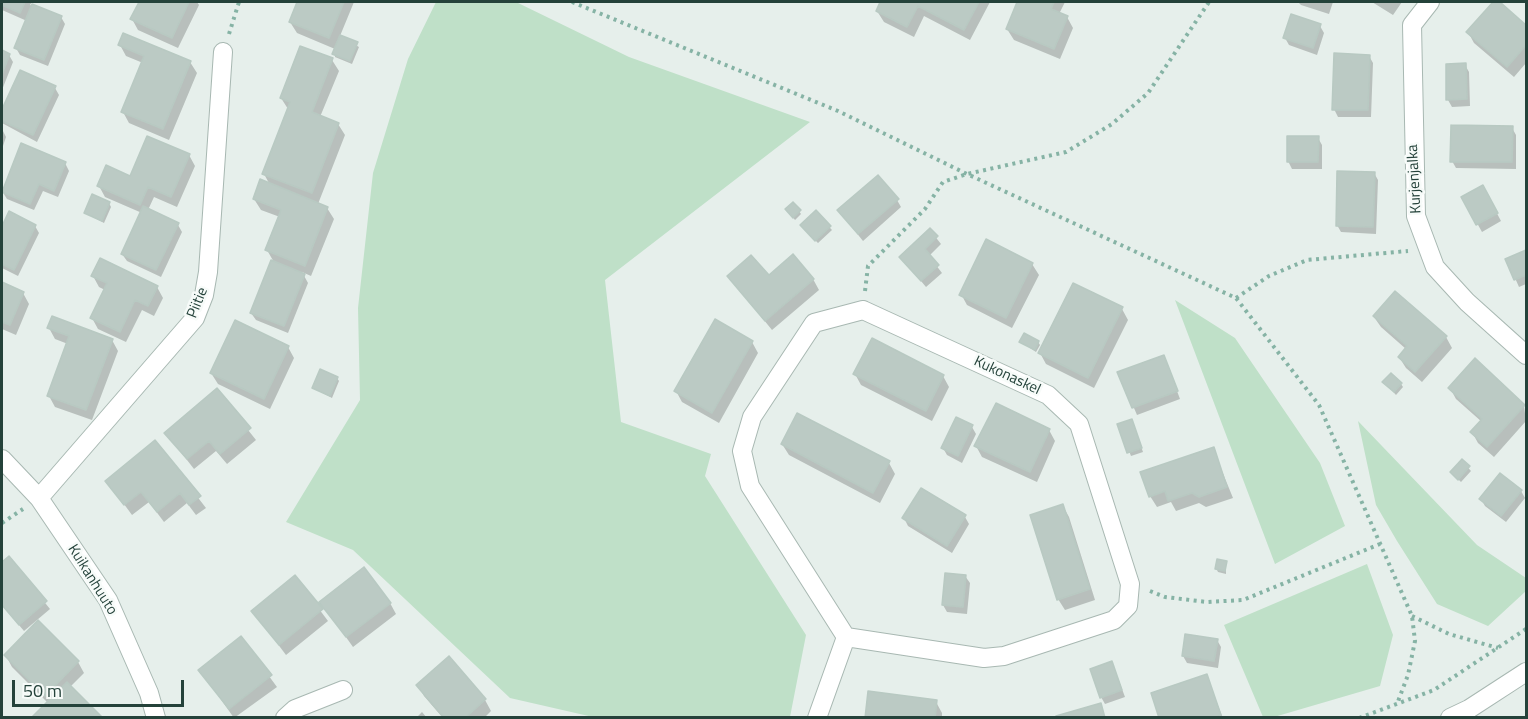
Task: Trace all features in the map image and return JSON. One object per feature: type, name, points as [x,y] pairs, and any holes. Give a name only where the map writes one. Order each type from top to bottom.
[{"type":"street","name":"Kurjenjalka","points":[[1430,2],[1412,25],[1413,175],[1416,216],[1426,249],[1449,284],[1527,355]]},
{"type":"street","name":"Piitie","points":[[39,498],[195,318],[204,295],[208,272],[223,52]]},
{"type":"street","name":"Kukonaskel","points":[[863,310],[1048,395],[1079,424],[1130,584]]},
{"type":"street","points":[[863,310],[814,323],[752,417],[742,451],[750,486],[846,637],[984,658],[1004,656],[1114,620],[1128,606],[1130,584]]},
{"type":"street","name":"Kuikanhuuto","points":[[2,459],[39,498],[108,600],[149,693],[156,717]]},
{"type":"street","points":[[817,717],[846,637]]},
{"type":"street","points":[[1450,717],[1469,709],[1527,672]]},
{"type":"street","points":[[285,717],[295,709],[343,690]]},
{"type":"path","points":[[223,52],[239,2]]},
{"type":"path","points":[[572,2],[838,111],[967,174],[1236,298],[1319,405],[1412,616],[1415,641],[1408,675],[1397,704]]},
{"type":"path","points":[[863,310],[868,266],[925,209],[943,182],[967,174],[1066,152],[1112,124],[1148,93],[1209,2]]},
{"type":"path","points":[[1236,298],[1269,276],[1307,260],[1426,249]]},
{"type":"path","points":[[1130,584],[1165,597],[1207,602],[1243,600],[1380,544]]},
{"type":"path","points":[[1412,616],[1449,634],[1499,648]]},
{"type":"path","points":[[1359,717],[1434,690],[1527,628]]},
{"type":"green space","points":[[436,2],[516,2],[629,57],[810,122],[605,280],[621,422],[711,454],[705,476],[806,635],[790,717],[593,717],[510,698],[353,550],[286,522],[360,400],[358,308],[373,173],[408,59]]},
{"type":"green space","points":[[1175,300],[1235,338],[1320,463],[1345,526],[1275,564]]},
{"type":"green space","points":[[1358,421],[1477,545],[1526,578],[1526,591],[1488,626],[1437,604],[1397,541],[1376,505]]},
{"type":"green space","points":[[1367,564],[1393,635],[1380,686],[1274,717],[1263,717],[1224,625]]},
{"type":"building","points":[[2,2],[25,2],[20,13],[2,5]]},
{"type":"building","points":[[139,2],[189,2],[172,38],[130,19]]},
{"type":"building","points":[[297,2],[344,2],[329,38],[289,22]]},
{"type":"building","points":[[880,2],[979,2],[964,30],[918,6],[907,27],[876,11]]},
{"type":"building","points":[[1017,2],[1054,2],[1051,9],[1068,16],[1054,49],[1006,29]]},
{"type":"building","points":[[1493,2],[1500,2],[1526,25],[1526,45],[1507,67],[1466,32]]},
{"type":"building","points":[[32,4],[62,16],[44,60],[14,48]]},
{"type":"building","points":[[1291,14],[1321,24],[1313,48],[1283,38]]},
{"type":"building","points":[[123,33],[191,61],[163,129],[121,112],[144,56],[118,45]]},
{"type":"building","points":[[340,35],[358,42],[350,61],[332,54]]},
{"type":"building","points":[[300,46],[333,58],[312,112],[339,123],[312,193],[262,174],[290,102],[280,98]]},
{"type":"building","points":[[2,50],[10,54],[2,74]]},
{"type":"building","points":[[1334,53],[1370,55],[1368,110],[1332,110]]},
{"type":"building","points":[[1466,63],[1467,99],[1446,100],[1446,64]]},
{"type":"building","points":[[20,70],[56,86],[33,135],[2,121],[2,109]]},
{"type":"building","points":[[1451,125],[1513,126],[1512,162],[1450,162]]},
{"type":"building","points":[[147,136],[190,154],[171,197],[148,187],[140,205],[97,186],[106,165],[130,176]]},
{"type":"building","points":[[1287,136],[1319,136],[1318,162],[1287,162]]},
{"type":"building","points":[[21,143],[66,162],[54,191],[39,184],[30,204],[2,192]]},
{"type":"building","points":[[1337,171],[1375,172],[1373,227],[1336,226]]},
{"type":"building","points":[[878,175],[899,199],[858,234],[837,210]]},
{"type":"building","points":[[260,179],[328,207],[305,266],[265,250],[281,210],[253,199]]},
{"type":"building","points":[[1483,185],[1498,213],[1476,225],[1461,197]]},
{"type":"building","points":[[92,194],[110,202],[102,221],[84,213]]},
{"type":"building","points":[[793,202],[801,210],[793,218],[785,209]]},
{"type":"building","points":[[143,206],[179,223],[156,270],[121,254]]},
{"type":"building","points":[[816,210],[831,226],[815,241],[800,225]]},
{"type":"building","points":[[9,211],[36,225],[14,270],[2,264],[2,226]]},
{"type":"building","points":[[930,228],[938,236],[925,249],[939,265],[921,281],[899,257]]},
{"type":"building","points":[[986,239],[1033,263],[1006,318],[959,295]]},
{"type":"building","points":[[1526,250],[1526,275],[1514,280],[1505,259]]},
{"type":"building","points":[[793,254],[814,279],[765,321],[727,276],[751,255],[769,275]]},
{"type":"building","points":[[100,258],[158,286],[148,306],[135,300],[120,332],[90,318],[107,283],[91,276]]},
{"type":"building","points":[[271,260],[305,274],[284,326],[250,313]]},
{"type":"building","points":[[2,282],[24,292],[10,325],[2,322]]},
{"type":"building","points":[[1073,283],[1123,307],[1088,378],[1038,353]]},
{"type":"building","points":[[1395,291],[1447,336],[1415,372],[1398,357],[1407,346],[1373,316]]},
{"type":"building","points":[[52,316],[113,339],[86,410],[47,396],[69,336],[47,328]]},
{"type":"building","points":[[715,319],[753,341],[712,413],[674,391]]},
{"type":"building","points":[[235,320],[289,346],[264,399],[210,373]]},
{"type":"building","points":[[1024,333],[1039,341],[1035,350],[1019,342]]},
{"type":"building","points":[[872,338],[944,375],[926,411],[853,374]]},
{"type":"building","points":[[1164,355],[1178,391],[1132,408],[1117,372]]},
{"type":"building","points":[[1475,358],[1525,405],[1487,447],[1470,432],[1482,419],[1448,388]]},
{"type":"building","points":[[320,369],[338,377],[330,396],[312,388]]},
{"type":"building","points":[[1391,373],[1402,383],[1394,392],[1382,382]]},
{"type":"building","points":[[217,388],[251,428],[220,454],[209,441],[187,459],[164,433]]},
{"type":"building","points":[[996,403],[1050,429],[1030,472],[974,446]]},
{"type":"building","points":[[797,413],[890,461],[873,493],[781,444]]},
{"type":"building","points":[[956,417],[973,425],[958,456],[941,448]]},
{"type":"building","points":[[1132,419],[1142,448],[1127,453],[1117,424]]},
{"type":"building","points":[[155,440],[201,496],[189,505],[180,493],[157,512],[141,492],[124,505],[105,481]]},
{"type":"building","points":[[1214,447],[1227,487],[1199,497],[1192,493],[1168,501],[1165,491],[1149,497],[1140,472]]},
{"type":"building","points":[[1462,459],[1470,466],[1458,480],[1450,472]]},
{"type":"building","points":[[1500,473],[1522,490],[1501,516],[1479,499]]},
{"type":"building","points":[[921,488],[966,515],[947,546],[902,518]]},
{"type":"building","points":[[1063,504],[1090,589],[1057,600],[1030,515]]},
{"type":"building","points":[[9,556],[47,601],[19,625],[2,605],[2,562]]},
{"type":"building","points":[[1217,559],[1227,561],[1225,571],[1215,569]]},
{"type":"building","points":[[364,567],[391,603],[346,637],[319,602]]},
{"type":"building","points":[[945,573],[966,575],[963,607],[942,605]]},
{"type":"building","points":[[295,575],[323,609],[279,645],[251,611]]},
{"type":"building","points":[[38,620],[79,661],[45,696],[4,655]]},
{"type":"building","points":[[1185,634],[1218,639],[1214,661],[1182,656]]},
{"type":"building","points":[[241,636],[272,675],[229,709],[198,670]]},
{"type":"building","points":[[449,656],[486,699],[465,718],[444,718],[416,685]]},
{"type":"building","points":[[1112,661],[1122,690],[1100,698],[1090,669]]},
{"type":"building","points":[[1207,674],[1221,715],[1213,718],[1159,718],[1151,693]]},
{"type":"building","points":[[67,682],[103,718],[32,717]]},
{"type":"building","points":[[868,691],[937,700],[935,718],[865,718]]},
{"type":"building","points":[[1101,703],[1105,718],[1057,718],[1056,716]]}]
